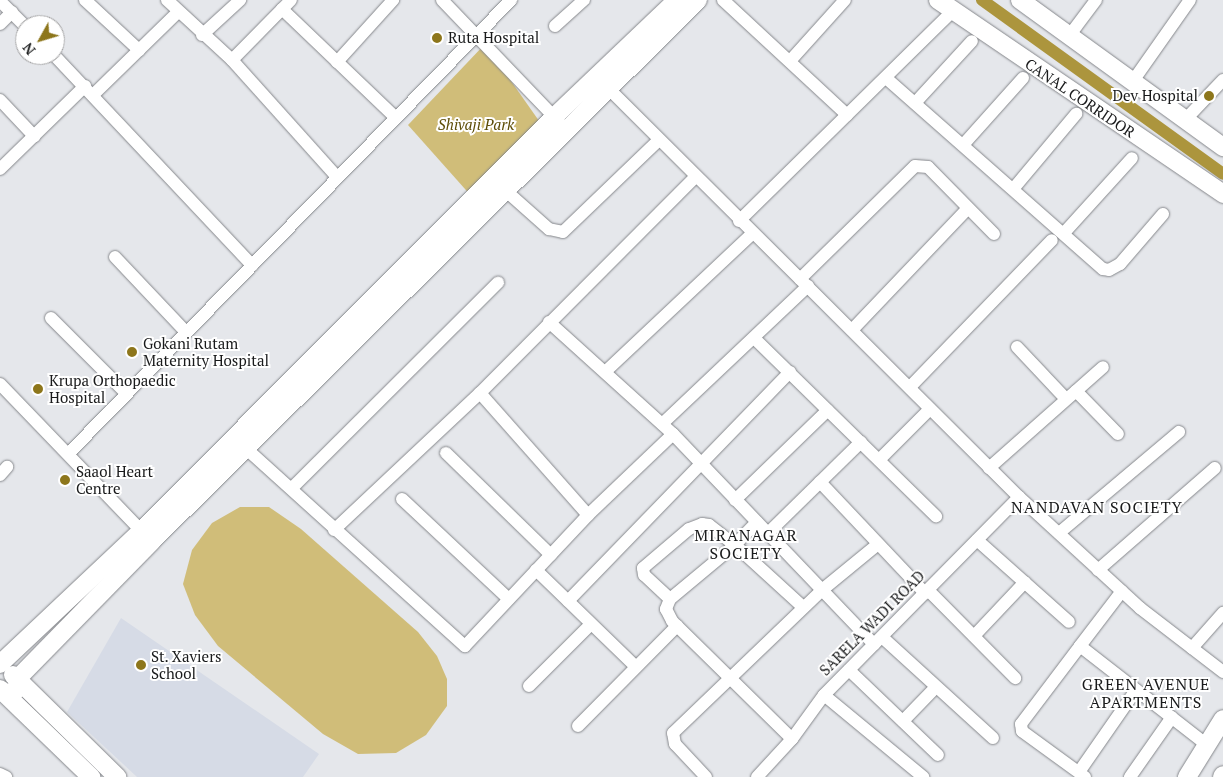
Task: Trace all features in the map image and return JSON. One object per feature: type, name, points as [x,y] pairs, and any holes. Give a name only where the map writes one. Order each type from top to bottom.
[{"type":"street","points":[[85,0],[139,50]]},
{"type":"street","points":[[167,0],[202,35],[232,60],[336,176]]},
{"type":"street","points":[[202,35],[240,0]]},
{"type":"street","points":[[232,60],[291,0]]},
{"type":"street","points":[[336,62],[393,0]]},
{"type":"street","points":[[442,0],[476,33],[560,123]]},
{"type":"street","points":[[556,26],[584,0]]},
{"type":"street","points":[[240,443],[505,190],[597,77],[677,0]]},
{"type":"street","points":[[2,691],[16,690],[17,679],[146,536],[560,123],[610,90],[698,0]]},
{"type":"street","points":[[723,0],[847,115]]},
{"type":"street","points":[[790,62],[845,0]]},
{"type":"street","name":"CANAL CORRIDOR","points":[[938,0],[1223,194]]},
{"type":"street","points":[[1020,0],[1223,147]]},
{"type":"street","points":[[1069,36],[1096,0]]},
{"type":"street","points":[[1134,81],[1190,0]]},
{"type":"street","points":[[0,1],[15,15]]},
{"type":"street","points":[[69,454],[503,3]]},
{"type":"street","points":[[282,10],[394,116]]},
{"type":"street","points":[[739,221],[952,11]]},
{"type":"street","points":[[0,24],[12,12]]},
{"type":"street","points":[[0,169],[34,136],[139,50],[178,12]]},
{"type":"street","points":[[915,103],[972,42]]},
{"type":"street","points":[[64,65],[90,90],[252,265]]},
{"type":"street","points":[[597,77],[752,234],[804,282],[910,387],[1018,498],[1122,591],[1223,672]]},
{"type":"street","points":[[886,78],[1014,188],[1103,269],[1109,270],[1120,264],[1163,214]]},
{"type":"street","points":[[963,145],[1023,78]]},
{"type":"street","points":[[1184,120],[1223,80]]},
{"type":"street","points":[[0,100],[34,136]]},
{"type":"street","points":[[1014,188],[1076,114]]},
{"type":"street","points":[[505,190],[549,229],[563,232],[659,140]]},
{"type":"street","points":[[1064,233],[1132,158]]},
{"type":"street","points":[[662,424],[754,338],[804,282],[915,166],[928,167],[994,234]]},
{"type":"street","points":[[334,530],[480,393],[695,177]]},
{"type":"street","points":[[852,330],[968,208]]},
{"type":"street","points":[[605,372],[752,234]]},
{"type":"street","points":[[910,387],[1052,240]]},
{"type":"street","points":[[115,257],[186,332]]},
{"type":"street","points":[[292,488],[498,283]]},
{"type":"street","points":[[51,318],[127,394]]},
{"type":"street","points":[[549,322],[673,434],[822,590],[878,641],[936,687],[993,738]]},
{"type":"street","points":[[754,338],[936,516]]},
{"type":"street","points":[[1017,348],[1118,434]]},
{"type":"street","points":[[989,468],[1103,367]]},
{"type":"street","points":[[568,601],[790,372]]},
{"type":"street","points":[[0,384],[146,536]]},
{"type":"street","points":[[480,393],[588,515]]},
{"type":"street","points":[[879,460],[930,409]]},
{"type":"street","points":[[736,500],[828,410]]},
{"type":"street","points":[[1059,533],[1179,432]]},
{"type":"street","points":[[240,443],[292,488],[334,530],[465,646],[588,515],[673,434]]},
{"type":"street","points":[[768,533],[861,442]]},
{"type":"street","points":[[446,453],[551,554]]},
{"type":"street","points":[[1098,570],[1215,468]]},
{"type":"street","points":[[820,482],[878,544],[1015,678]]},
{"type":"street","name":"SARELA WADI ROAD","points":[[757,777],[792,739],[824,694],[1018,498]]},
{"type":"street","points":[[402,499],[509,599]]},
{"type":"street","points":[[757,522],[735,546],[670,600],[666,609],[677,626],[792,739]]},
{"type":"street","points":[[670,600],[642,571],[653,559],[696,524],[709,525],[803,607]]},
{"type":"street","points":[[117,777],[0,664],[146,536]]},
{"type":"street","points":[[977,540],[1069,622]]},
{"type":"street","points":[[706,777],[672,736],[730,676],[803,607],[878,544]]},
{"type":"street","points":[[536,570],[590,625],[636,667]]},
{"type":"street","points":[[974,636],[1025,582]]},
{"type":"street","points":[[1122,591],[1021,724],[1022,731],[1082,775],[1136,690]]},
{"type":"street","points":[[1192,648],[1223,613]]},
{"type":"street","points":[[530,686],[590,625]]},
{"type":"street","points":[[578,726],[677,626]]},
{"type":"street","points":[[1080,646],[1207,745]]},
{"type":"street","points":[[849,670],[938,755]]},
{"type":"street","points":[[902,721],[936,687]]},
{"type":"street","points":[[2,691],[91,777]]},
{"type":"street","points":[[824,694],[923,777]]},
{"type":"street","points":[[1130,777],[1172,717]]},
{"type":"street","points":[[1187,777],[1223,719]]},
{"type":"street","points":[[0,774],[6,777]]},
{"type":"shaded area","name":"St. Xaviers School","points":[[121,618],[319,754],[303,777],[137,777],[67,712]]},
{"type":"green space","name":"Shivaji Park","points":[[485,44],[544,128],[473,198],[408,125]]},
{"type":"green space","points":[[240,507],[269,507],[301,529],[418,632],[437,656],[447,679],[447,706],[426,735],[396,753],[358,754],[323,734],[218,646],[195,615],[183,584],[192,550],[212,523]]},
{"type":"waterway","points":[[982,0],[1223,174]]},
{"type":"place","name":"Ruta Hospital","points":[[437,38]]},
{"type":"place","name":"Dev Hospital","points":[[1209,96]]},
{"type":"place","name":"Gokani Rutam Maternity Hospital","points":[[132,352]]},
{"type":"place","name":"Krupa Orthopaedic Hospital","points":[[38,389]]},
{"type":"place","name":"Saaol Heart Centre","points":[[65,480]]},
{"type":"place","name":"St. Xaviers School","points":[[141,665]]},
{"type":"district","name":"NANDAVAN SOCIETY","points":[[1097,507]]},
{"type":"district","name":"MIRANAGAR SOCIETY","points":[[746,544]]},
{"type":"district","name":"GREEN AVENUE APARTMENTS","points":[[1146,693]]}]
